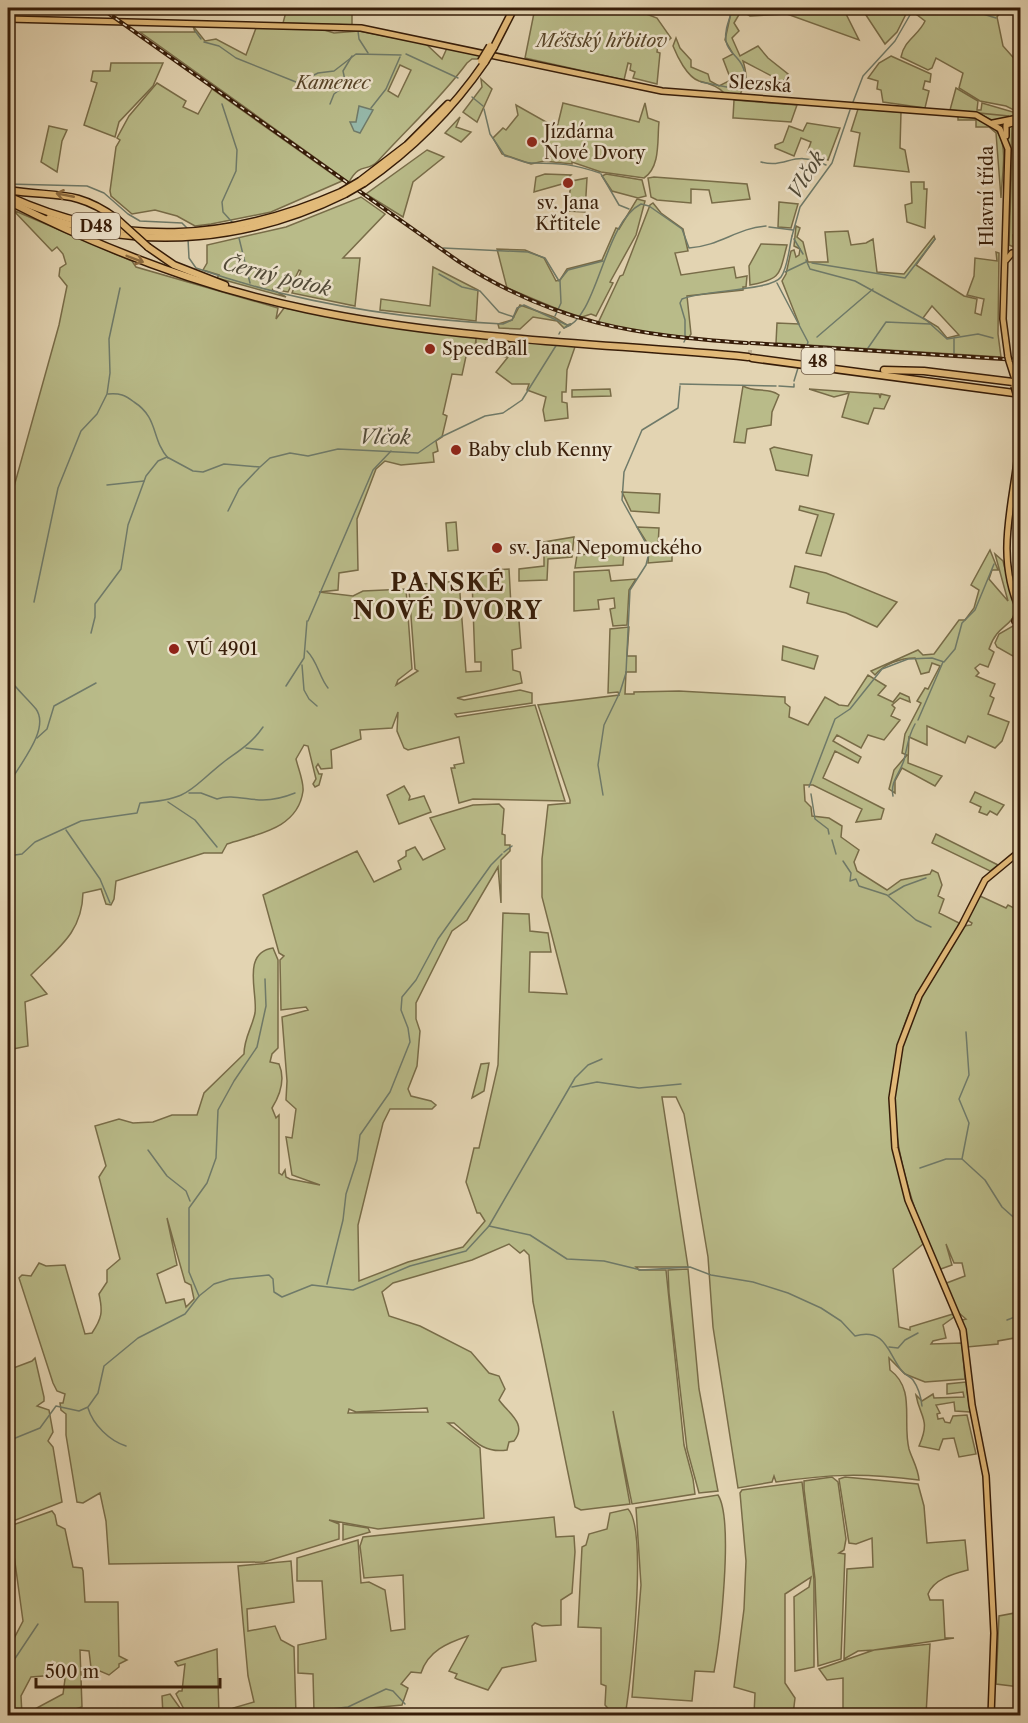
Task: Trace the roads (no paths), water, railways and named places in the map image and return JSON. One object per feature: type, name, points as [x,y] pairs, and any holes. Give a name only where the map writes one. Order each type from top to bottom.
[{"type":"highway","name":"D48","points":[[8,200],[59,221],[102,232],[183,236],[234,232],[308,211],[392,164],[427,133],[483,61],[511,8]]},
{"type":"highway","points":[[8,190],[76,197],[100,207],[117,219],[166,261],[190,272],[284,302]]},
{"type":"highway","points":[[8,200],[71,232],[141,261],[221,288],[284,302]]},
{"type":"highway","name":"48","points":[[284,302],[412,327],[750,355],[944,382],[1016,385]]},
{"type":"highway","name":"48","points":[[883,372],[924,371],[1016,385]]},
{"type":"main road","name":"Slezská","points":[[8,19],[361,28],[664,92],[958,113],[976,115],[998,125]]},
{"type":"main road","points":[[998,125],[1012,120],[1020,121]]},
{"type":"main road","points":[[1007,142],[1006,125],[1020,121]]},
{"type":"main road","name":"Hlavní třída","points":[[998,125],[1007,142],[1003,331],[1007,359]]},
{"type":"main road","name":"Hlavní třída","points":[[998,125],[1005,149],[1001,337],[1019,401],[1019,457]]},
{"type":"main road","points":[[1005,261],[1009,255],[1020,252]]},
{"type":"main road","points":[[1018,621],[1020,608],[1009,576],[1005,551],[1020,450]]},
{"type":"main road","points":[[991,1716],[994,1633],[989,1493],[972,1405],[963,1330],[908,1200],[897,1160],[892,1124],[895,1074],[905,1028],[924,986],[962,925],[987,877],[1020,851]]},
{"type":"waterway","points":[[701,82],[737,89],[746,82],[743,67],[730,51],[726,41],[733,8]]},
{"type":"waterway","name":"Vlčok","points":[[853,102],[863,76],[895,41],[914,8]]},
{"type":"waterway","points":[[915,9],[983,14],[996,18]]},
{"type":"waterway","points":[[195,31],[201,39]]},
{"type":"waterway","points":[[358,31],[359,39],[368,53]]},
{"type":"waterway","points":[[204,42],[219,46],[236,58],[296,82]]},
{"type":"waterway","points":[[298,83],[318,73],[334,71],[356,54],[401,55]]},
{"type":"waterway","points":[[406,54],[458,78]]},
{"type":"waterway","points":[[330,104],[334,94],[346,85],[343,71],[352,56]]},
{"type":"waterway","points":[[371,108],[386,89],[400,57]]},
{"type":"waterway","points":[[472,97],[483,106]]},
{"type":"waterway","points":[[222,104],[237,150],[236,171],[222,202],[223,212],[232,222]]},
{"type":"waterway","points":[[484,109],[490,134],[505,156],[526,162],[566,165],[600,173]]},
{"type":"waterway","name":"Vlčok","points":[[792,236],[800,207],[832,163],[850,110]]},
{"type":"waterway","points":[[761,162],[778,163],[805,159],[826,165]]},
{"type":"waterway","points":[[601,174],[619,205],[629,209]]},
{"type":"waterway","name":"Černý potok","points":[[8,184],[87,186],[104,193],[128,214],[140,221],[182,223],[187,228]]},
{"type":"waterway","name":"Vlčok","points":[[564,328],[576,321],[585,308],[618,230],[628,214],[641,204],[649,206],[682,229],[689,248],[700,247],[746,230],[766,226]]},
{"type":"waterway","name":"Vlčok","points":[[769,227],[793,230]]},
{"type":"waterway","points":[[685,337],[685,320],[680,303],[682,299],[775,282],[781,277],[785,268],[792,236]]},
{"type":"waterway","points":[[239,238],[250,283]]},
{"type":"waterway","name":"Černý potok","points":[[188,239],[189,258],[196,268],[309,299],[386,313],[503,324],[512,320],[517,308],[524,305],[567,325],[571,324]]},
{"type":"waterway","name":"Černý potok","points":[[794,239],[803,254]]},
{"type":"waterway","name":"Černý potok","points":[[812,263],[905,278],[935,239]]},
{"type":"waterway","points":[[443,248],[528,252],[545,258],[559,281],[568,270],[603,261]]},
{"type":"waterway","points":[[806,260],[810,269],[855,281],[926,320],[947,339],[978,334],[993,338]]},
{"type":"waterway","name":"Vlčok","points":[[785,272],[806,262]]},
{"type":"waterway","points":[[439,274],[462,287],[480,291],[499,312],[514,317]]},
{"type":"waterway","points":[[555,316],[561,303],[560,281]]},
{"type":"waterway","points":[[777,283],[808,342],[804,355]]},
{"type":"waterway","points":[[34,602],[58,488],[81,431],[97,414],[107,394],[110,373],[109,339],[120,288]]},
{"type":"waterway","points":[[817,337],[873,289]]},
{"type":"waterway","points":[[868,348],[886,322],[930,324]]},
{"type":"waterway","points":[[954,339],[954,353]]},
{"type":"waterway","name":"Vlčok","points":[[91,633],[95,604],[121,569],[128,525],[146,476],[158,461],[167,457],[193,471],[203,472],[224,464],[260,467],[270,458],[290,453],[308,456],[338,449],[418,453],[441,437],[485,416],[503,413],[522,400],[557,344]]},
{"type":"waterway","points":[[794,381],[798,368]]},
{"type":"waterway","points":[[680,384],[776,386]]},
{"type":"waterway","points":[[779,386],[794,387],[794,384]]},
{"type":"waterway","points":[[603,795],[598,765],[604,725],[620,692],[626,673],[630,590],[646,565],[648,557],[648,547],[622,500],[624,472],[642,430],[678,408],[680,386]]},
{"type":"waterway","points":[[108,394],[125,396],[142,408],[168,458]]},
{"type":"waterway","points":[[308,621],[373,470],[391,451]]},
{"type":"waterway","points":[[228,511],[239,489],[259,468]]},
{"type":"waterway","points":[[107,485],[144,481]]},
{"type":"waterway","points":[[809,787],[835,719],[850,709],[882,669],[908,659],[932,658],[944,662],[955,649],[962,623],[975,610],[994,564]]},
{"type":"waterway","points":[[286,686],[304,658],[307,621]]},
{"type":"waterway","points":[[307,651],[328,688]]},
{"type":"waterway","points":[[918,720],[943,662]]},
{"type":"waterway","points":[[302,665],[304,690],[317,706]]},
{"type":"waterway","points":[[8,677],[36,709],[39,718],[36,738],[8,786]]},
{"type":"waterway","points":[[37,738],[47,729],[54,706],[96,683]]},
{"type":"waterway","points":[[893,796],[894,782],[904,760],[915,724]]},
{"type":"waterway","points":[[8,856],[22,854],[35,842],[81,821],[137,813],[140,803],[180,796],[246,746],[263,727]]},
{"type":"waterway","points":[[246,748],[263,750]]},
{"type":"waterway","points":[[189,793],[201,793],[217,799],[233,797],[263,800],[295,793]]},
{"type":"waterway","points":[[811,794],[815,819],[828,829],[829,834]]},
{"type":"waterway","points":[[168,802],[195,820],[217,847]]},
{"type":"waterway","points":[[66,830],[100,879],[110,903]]},
{"type":"waterway","points":[[832,840],[836,854]]},
{"type":"waterway","points":[[504,852],[512,846]]},
{"type":"waterway","points":[[327,1284],[343,1220],[346,1194],[357,1160],[360,1135],[390,1092],[410,1042],[408,1028],[401,1010],[402,997],[416,980],[438,939],[491,865],[502,854]]},
{"type":"waterway","points":[[843,861],[851,873],[850,881],[856,879],[859,886],[887,895],[916,920],[931,927]]},
{"type":"waterway","points":[[889,895],[904,886],[926,878]]},
{"type":"waterway","points":[[199,1296],[189,1272],[189,1208],[207,1183],[216,1158],[218,1110],[257,1047],[266,1006],[265,979]]},
{"type":"waterway","points":[[966,1032],[969,1075],[959,1099],[969,1123],[962,1159],[985,1180],[1002,1207],[1020,1223]]},
{"type":"waterway","points":[[8,1441],[40,1428],[56,1406],[79,1411],[88,1407],[98,1393],[104,1366],[138,1338],[185,1314],[199,1296],[214,1284],[230,1279],[269,1275],[273,1279],[274,1292],[282,1297],[312,1285],[353,1290],[410,1266],[466,1251],[489,1226],[575,1078],[588,1065],[602,1059]]},
{"type":"waterway","points":[[572,1087],[597,1082],[639,1088],[681,1084]]},
{"type":"waterway","points":[[148,1150],[167,1176],[186,1191],[190,1201]]},
{"type":"waterway","points":[[920,1168],[946,1159],[962,1159]]},
{"type":"waterway","points":[[489,1226],[530,1235],[567,1259],[604,1261],[641,1270],[690,1267],[711,1275],[753,1282],[788,1293],[821,1308],[841,1321],[855,1336],[865,1334],[880,1339],[902,1371],[915,1383],[922,1406]]},
{"type":"waterway","points":[[1007,1320],[1020,1315]]},
{"type":"waterway","points":[[889,1347],[898,1348],[905,1340],[918,1333]]},
{"type":"waterway","points":[[88,1408],[103,1432],[126,1446]]},
{"type":"waterway","points":[[8,1669],[38,1624]]},
{"type":"waterway","points":[[272,1716],[348,1707],[386,1689],[393,1691],[405,1704]]},
{"type":"waterway","points":[[240,1716],[247,1709],[256,1716]]},
{"type":"waterway","points":[[419,1714],[429,1713]]},
{"type":"railway","points":[[101,8],[458,261],[494,282],[563,313],[597,323],[668,336],[747,343]]},
{"type":"railway","points":[[751,343],[1020,360]]},
{"type":"place","name":"Jízdárna Nové Dvory","points":[[532,142]]},
{"type":"place","name":"sv. Jana Křtitele","points":[[568,183]]},
{"type":"place","name":"SpeedBall","points":[[430,349]]},
{"type":"place","name":"Baby club Kenny","points":[[456,450]]},
{"type":"place","name":"sv. Jana Nepomuckého","points":[[497,548]]},
{"type":"place","name":"VÚ 4901","points":[[174,649]]},
{"type":"district","name":"PANSKÉ NOVÉ DVORY","points":[[448,597]]},
{"type":"park label","name":"Městský hřbitov","points":[[602,41]]},
{"type":"park label","name":"Kamenec","points":[[333,83]]}]
